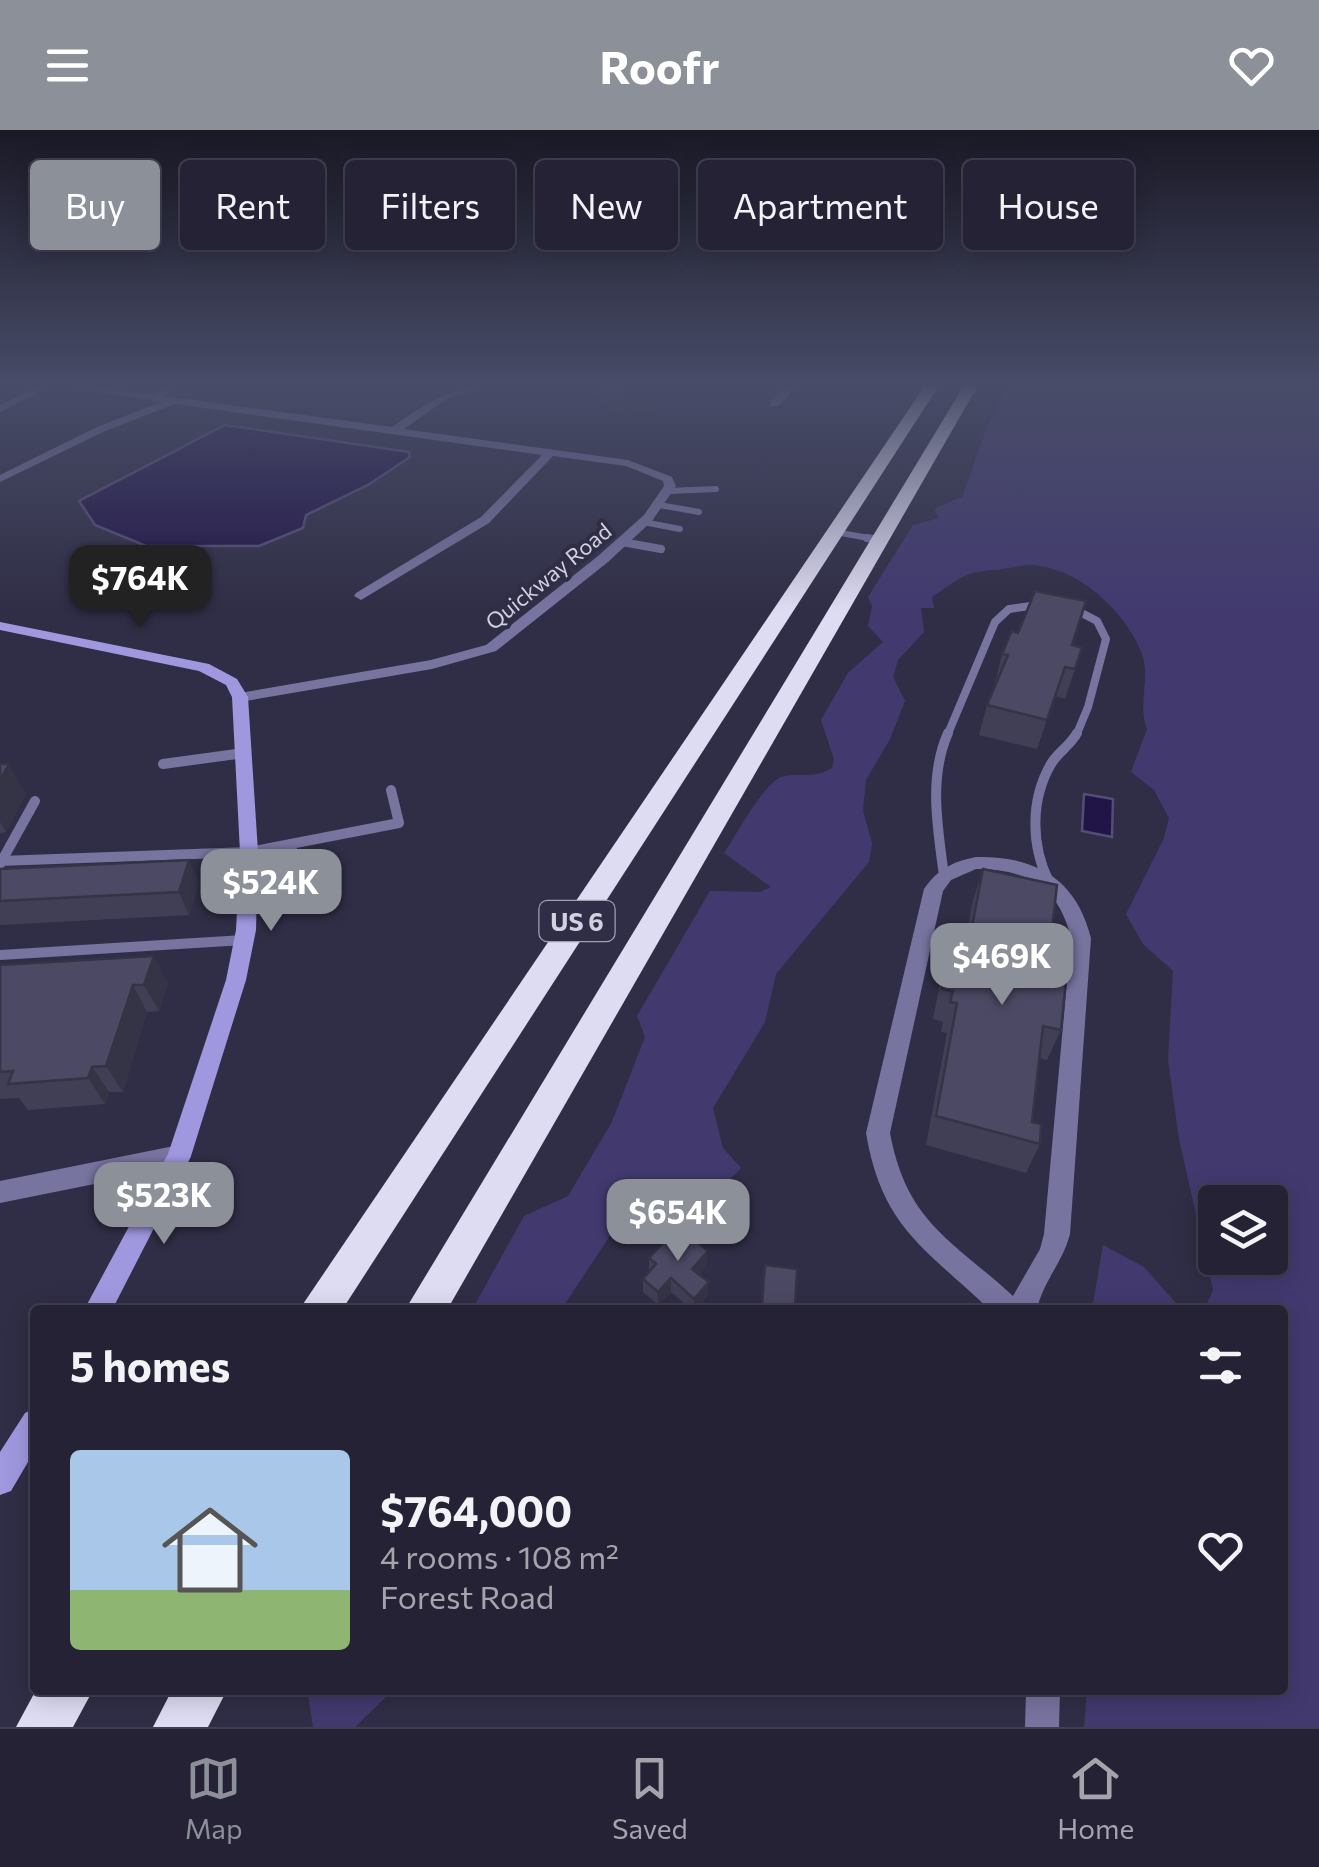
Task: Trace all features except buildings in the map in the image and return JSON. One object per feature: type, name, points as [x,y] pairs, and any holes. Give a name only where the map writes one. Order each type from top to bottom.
[{"type":"highway","name":"US 6","points":[[322,1305],[882,462]]},
{"type":"highway","name":"US 6","points":[[428,1305],[926,462]]},
{"type":"highway","points":[[42,1727],[64,1695]]},
{"type":"highway","points":[[179,1727],[198,1695]]},
{"type":"street","points":[[0,480],[37,462]]},
{"type":"street","points":[[361,596],[485,520],[542,462]]},
{"type":"street","points":[[607,462],[644,467],[668,479],[668,490]]},
{"type":"street","name":"Quickway Road","points":[[240,696],[432,664],[491,648],[622,542],[659,505],[668,490]]},
{"type":"street","points":[[0,626],[204,666],[232,682],[240,696],[250,852],[244,940],[236,980],[179,1156],[101,1305]]},
{"type":"street","points":[[1003,1305],[905,1217],[892,1196],[880,1151],[880,1118],[934,889],[944,876],[970,864],[1026,870],[1049,882],[1064,896],[1078,921],[1080,957],[1056,1244],[1024,1305]]},
{"type":"street","points":[[0,1192],[179,1156]]},
{"type":"street","points":[[0,1480],[30,1431]]},
{"type":"street","points":[[1042,1727],[1044,1695]]},
{"type":"lane","points":[[668,490],[716,489]]},
{"type":"lane","points":[[659,505],[698,512]]},
{"type":"lane","points":[[643,522],[680,529]]},
{"type":"lane","points":[[835,532],[880,540]]},
{"type":"lane","points":[[622,542],[661,549]]},
{"type":"lane","points":[[944,876],[935,788],[943,744],[1001,614],[1019,606],[1052,604],[1097,621],[1106,639],[1076,741],[1064,755],[1052,760],[1035,809],[1036,860],[1049,882]]},
{"type":"lane","points":[[164,764],[244,753]]},
{"type":"lane","points":[[2,862],[250,852],[398,823],[392,790]]},
{"type":"lane","points":[[2,862],[35,801]]},
{"type":"lane","points":[[291,844],[299,893]]},
{"type":"lane","points":[[0,955],[244,940]]},
{"type":"shaded area","points":[[155,462],[403,462],[368,485],[306,515],[303,528],[259,546],[146,546],[95,525],[79,501]]},
{"type":"shaded area","points":[[975,462],[1319,462],[1319,1727],[1084,1727],[1087,1695],[1288,1695],[1288,1305],[1206,1305],[1213,1290],[1210,1275],[1288,1275],[1288,1185],[1198,1185],[1198,1223],[1179,1139],[1168,1060],[1173,971],[1143,944],[1126,914],[1164,838],[1169,818],[1154,790],[1131,772],[1147,729],[1143,710],[1144,663],[1135,639],[1115,610],[1073,577],[1036,565],[978,572],[932,597],[934,608],[921,608],[924,632],[898,660],[893,677],[905,701],[890,739],[866,780],[863,811],[872,843],[869,862],[776,974],[765,1022],[713,1108],[723,1148],[741,1168],[720,1189],[697,1202],[631,1221],[611,1234],[564,1305],[475,1305],[524,1216],[568,1196],[612,1122],[645,1037],[637,1016],[710,891],[760,892],[771,887],[724,853],[776,780],[832,768],[834,759],[821,720],[848,673],[883,642],[868,626],[872,606],[868,597],[913,525],[939,518],[937,507],[962,497]]},
{"type":"shaded area","points":[[1084,794],[1113,799],[1112,837],[1082,831]]},
{"type":"shaded area","points":[[1103,1245],[1144,1267],[1178,1305],[1093,1305]]},
{"type":"shaded area","points":[[308,1695],[388,1695],[355,1727],[313,1727]]}]
